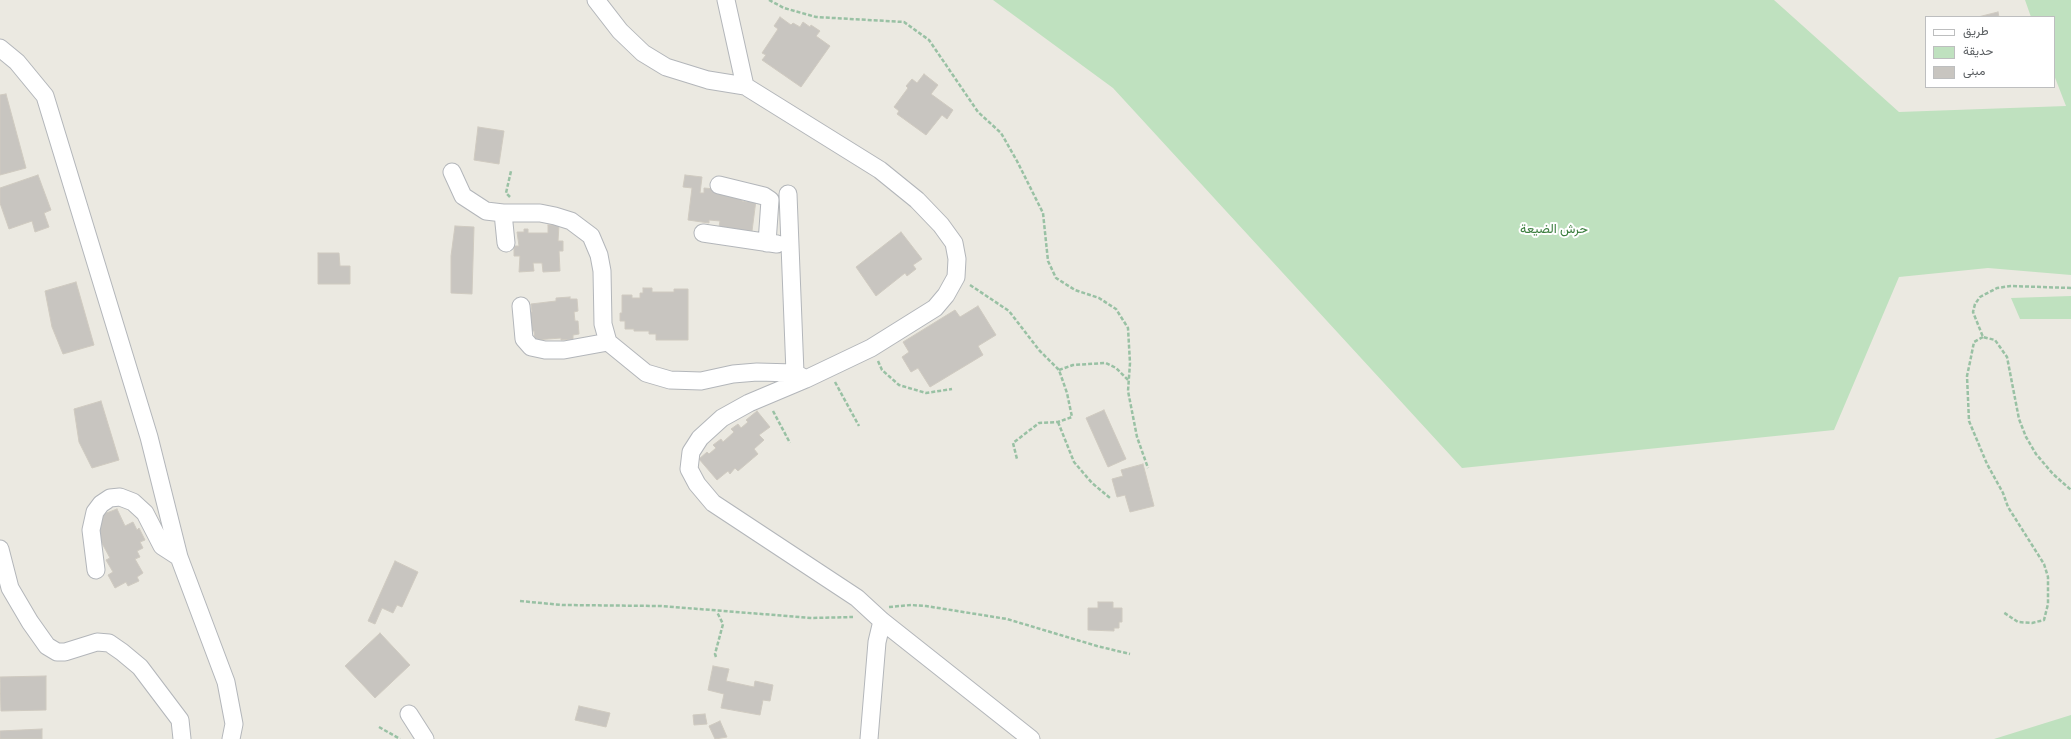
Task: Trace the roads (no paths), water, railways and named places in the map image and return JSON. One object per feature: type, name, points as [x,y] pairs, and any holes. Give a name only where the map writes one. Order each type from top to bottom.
[{"type":"street","points":[[596,0],[620,31],[643,53],[666,68],[708,80],[745,86],[880,170],[917,200],[941,225],[954,243],[957,259],[956,277],[946,295],[935,308],[871,348],[826,368],[801,376],[766,396],[722,418],[700,438],[691,452],[689,469],[697,484],[713,503],[857,598],[876,616],[1031,739]]},
{"type":"street","points":[[726,0],[745,86]]},
{"type":"street","points":[[0,48],[17,62],[45,96],[149,437],[179,557],[226,682],[234,724],[231,739]]},
{"type":"street","points":[[452,172],[463,196],[486,211],[503,214],[540,213],[554,216],[571,222],[592,236],[599,255],[602,271],[603,324],[608,342],[646,373],[670,380],[701,381],[733,374],[757,372],[801,376]]},
{"type":"street","points":[[719,185],[764,196],[770,200],[767,243]]},
{"type":"street","points":[[788,194],[789,246],[801,376]]},
{"type":"street","points":[[503,214],[506,243]]},
{"type":"street","points":[[703,234],[789,246]]},
{"type":"street","points":[[521,306],[524,339],[531,347],[545,350],[564,350],[608,342]]},
{"type":"street","points":[[96,570],[91,530],[94,512],[101,504],[110,498],[120,497],[133,502],[145,513],[162,546],[179,557]]},
{"type":"street","points":[[0,549],[10,588],[30,622],[47,646],[57,652],[65,652],[97,642],[109,643],[140,667],[180,720],[182,739]]},
{"type":"street","points":[[869,739],[877,642],[876,616]]},
{"type":"street","points":[[409,714],[425,739]]},
{"type":"park label","name":"حرش الضيعة","points":[[1554,229]]}]
